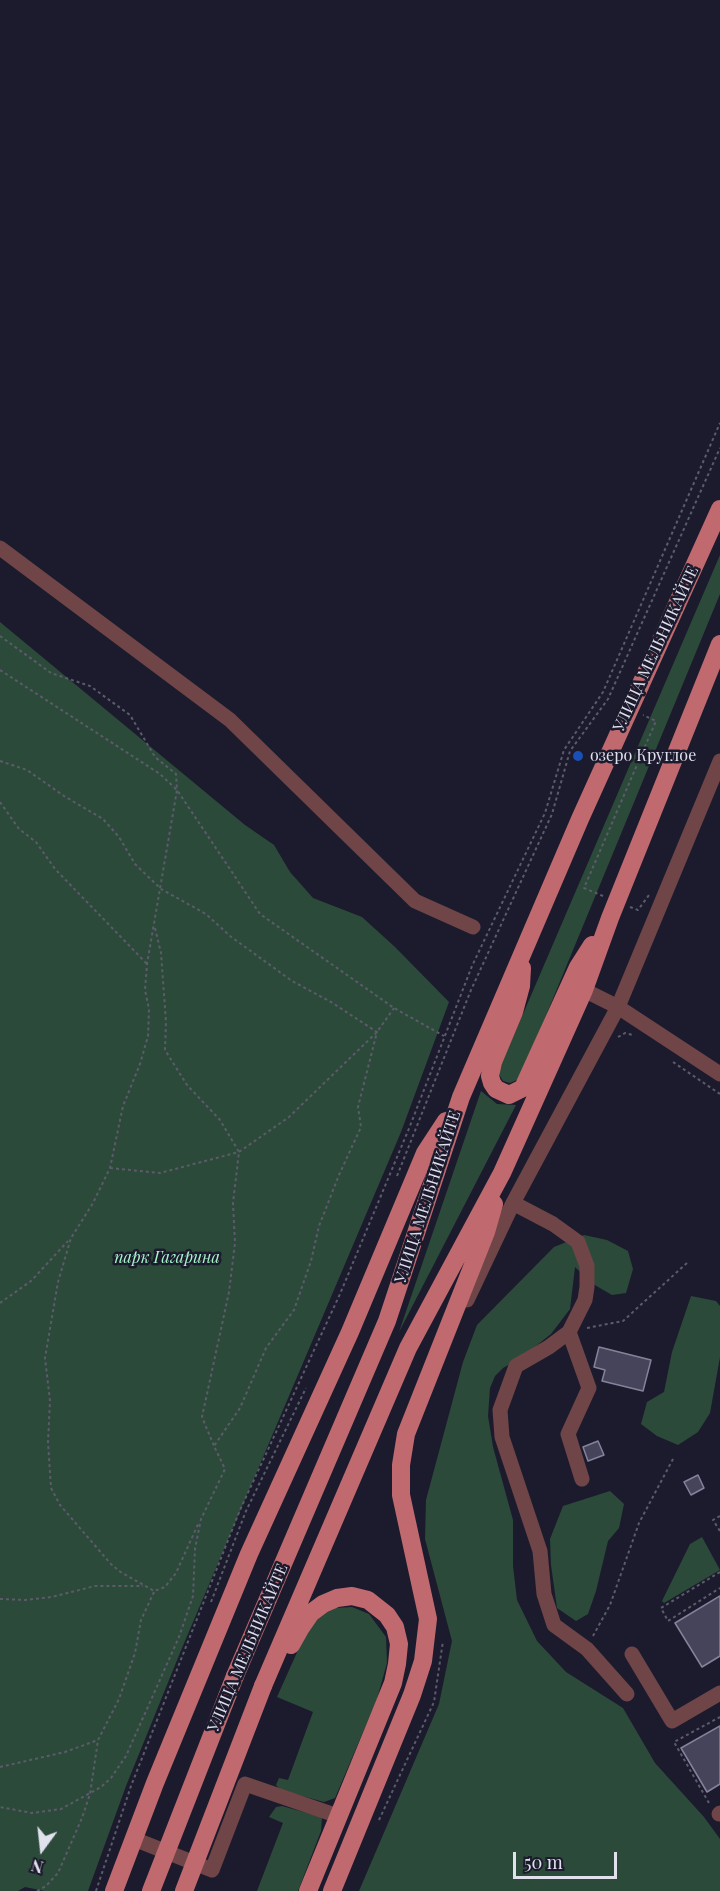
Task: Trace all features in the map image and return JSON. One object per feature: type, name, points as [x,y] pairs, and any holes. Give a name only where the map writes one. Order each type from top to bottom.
[{"type":"main road","name":"УЛИЦА МЕЛЬНИКАЙТЕ","points":[[151,1891],[235,1676],[387,1321],[461,1097],[628,708],[720,508]]},
{"type":"main road","name":"УЛИЦА МЕЛЬНИКАЙТЕ","points":[[184,1891],[263,1686],[408,1348],[502,1173],[584,990],[613,910],[720,644]]},
{"type":"main road","points":[[523,951],[521,986],[514,1012],[493,1062],[490,1076],[496,1089],[509,1095],[523,1088],[578,967],[613,910]]},
{"type":"main road","points":[[114,1891],[249,1554],[350,1332],[425,1153],[461,1097]]},
{"type":"main road","points":[[333,1891],[412,1695],[423,1661],[428,1619],[401,1495],[401,1465],[406,1434],[486,1232],[502,1173]]},
{"type":"main road","points":[[263,1686],[284,1660],[311,1613],[323,1604],[337,1598],[352,1596],[368,1600],[387,1615],[395,1627],[399,1644],[398,1664],[393,1683],[308,1891]]},
{"type":"lane","points":[[0,548],[230,720],[415,901],[472,927]]},
{"type":"lane","points":[[435,1363],[513,1203],[618,1007],[720,760]]},
{"type":"lane","points":[[584,990],[618,1007],[720,1074]]},
{"type":"lane","points":[[513,1203],[553,1224],[578,1242],[587,1266],[587,1287],[585,1300],[569,1332],[549,1347],[516,1366],[500,1410],[502,1437],[540,1551],[544,1594],[554,1625],[586,1649],[627,1694]]},
{"type":"lane","points":[[569,1332],[589,1388],[568,1434],[582,1479]]},
{"type":"lane","points":[[632,1654],[672,1721],[720,1693]]},
{"type":"lane","points":[[134,1839],[212,1870],[245,1784],[338,1816]]},
{"type":"path","points":[[96,1891],[131,1786],[240,1510],[340,1294],[410,1126],[472,966],[545,813],[564,750],[603,692],[720,423]]},
{"type":"path","points":[[0,636],[9,645],[51,673],[90,686],[130,715],[155,757],[176,774],[177,790],[147,964],[145,990],[149,1009],[148,1036],[140,1064],[123,1106],[110,1168],[93,1203],[70,1238],[31,1281],[0,1303]]},
{"type":"path","points":[[0,670],[160,774],[177,790],[260,915],[394,1008],[444,1036]]},
{"type":"path","points":[[628,708],[656,721],[584,888],[613,910],[638,910],[648,895],[658,893]]},
{"type":"path","points":[[0,762],[27,770],[64,796],[103,819],[119,837],[135,864],[161,889],[206,914],[230,936],[292,981],[332,1002],[377,1032]]},
{"type":"path","points":[[0,802],[20,829],[36,842],[55,869],[147,964]]},
{"type":"path","points":[[70,1238],[58,1282],[45,1358],[50,1401],[48,1442],[51,1488],[60,1505],[110,1563],[154,1591],[165,1587],[176,1573],[225,1469],[202,1417],[229,1292],[235,1243],[233,1203],[238,1152],[220,1120],[187,1085],[165,1050],[166,1022],[161,952],[154,926]]},
{"type":"path","points":[[110,1168],[160,1173],[238,1152],[289,1117],[377,1032],[394,1008]]},
{"type":"path","points":[[616,1038],[625,1033],[634,1035],[643,1025]]},
{"type":"path","points":[[214,1446],[240,1407],[266,1348],[294,1310],[311,1261],[319,1226],[361,1127],[358,1107],[377,1032]]},
{"type":"path","points":[[672,1061],[720,1094]]},
{"type":"path","points":[[569,1332],[623,1321],[687,1263]]},
{"type":"path","points":[[586,1649],[610,1605],[639,1523],[673,1460]]},
{"type":"path","points":[[720,1516],[713,1520],[720,1531]]},
{"type":"path","points":[[0,1807],[32,1813],[61,1809],[90,1794],[111,1778],[126,1756],[179,1637],[193,1596],[195,1549],[201,1519]]},
{"type":"path","points":[[720,1572],[661,1608],[668,1621],[720,1588]]},
{"type":"path","points":[[0,1599],[25,1600],[52,1597],[95,1586],[143,1586]]},
{"type":"path","points":[[37,1891],[46,1886],[58,1873],[90,1794],[98,1740],[118,1699],[135,1653],[141,1620],[154,1591]]},
{"type":"path","points":[[376,1828],[434,1702],[443,1647],[442,1636]]},
{"type":"path","points":[[717,1812],[674,1742],[720,1717]]},
{"type":"path","points":[[0,1767],[65,1752],[98,1740]]},
{"type":"green space","points":[[720,555],[720,594],[521,1076],[510,1083],[503,1081],[499,1070]]},
{"type":"green space","name":"парк Гагарина","points":[[0,622],[245,825],[274,845],[290,872],[313,898],[362,917],[449,1002],[401,1132],[182,1648],[126,1786],[88,1891],[44,1891],[25,1887],[18,1891],[0,1891]]},
{"type":"green space","points":[[481,1091],[497,1104],[516,1105],[399,1332]]},
{"type":"green space","points":[[584,1235],[607,1240],[628,1251],[633,1269],[626,1293],[612,1295],[593,1284],[575,1267],[570,1309],[551,1334],[522,1357],[503,1368],[495,1376],[490,1388],[488,1416],[493,1447],[513,1520],[513,1566],[517,1600],[537,1641],[566,1672],[623,1708],[655,1763],[704,1817],[720,1839],[720,1891],[359,1891],[439,1704],[452,1641],[425,1539],[426,1500],[463,1362],[477,1325],[554,1247]]},
{"type":"green space","points":[[691,1296],[716,1301],[720,1306],[720,1357],[710,1413],[698,1432],[678,1445],[657,1436],[641,1424],[647,1402],[664,1392],[672,1352]]},
{"type":"green space","points":[[610,1491],[624,1504],[619,1528],[608,1541],[588,1614],[576,1621],[557,1608],[550,1539],[563,1506]]},
{"type":"green space","points":[[702,1537],[720,1570],[664,1603],[662,1601],[690,1544]]},
{"type":"green space","points":[[352,1607],[369,1614],[386,1637],[387,1663],[377,1699],[335,1798],[324,1802],[280,1790],[276,1785],[279,1778],[288,1780],[313,1712],[277,1697],[307,1630],[319,1615],[335,1608]]},
{"type":"green space","points":[[282,1806],[322,1817],[321,1831],[298,1891],[257,1891],[283,1823],[269,1817],[276,1807]]},
{"type":"building","points":[[599,1347],[651,1360],[643,1391],[602,1381],[605,1370],[594,1367]]},
{"type":"building","points":[[598,1441],[604,1455],[588,1461],[583,1447]]},
{"type":"building","points":[[698,1475],[704,1488],[691,1495],[684,1482]]},
{"type":"building","points":[[720,1596],[720,1656],[702,1667],[675,1623]]},
{"type":"building","points":[[720,1726],[720,1784],[707,1792],[681,1748]]},
{"type":"place","name":"озеро Круглое","points":[[578,756]]}]
